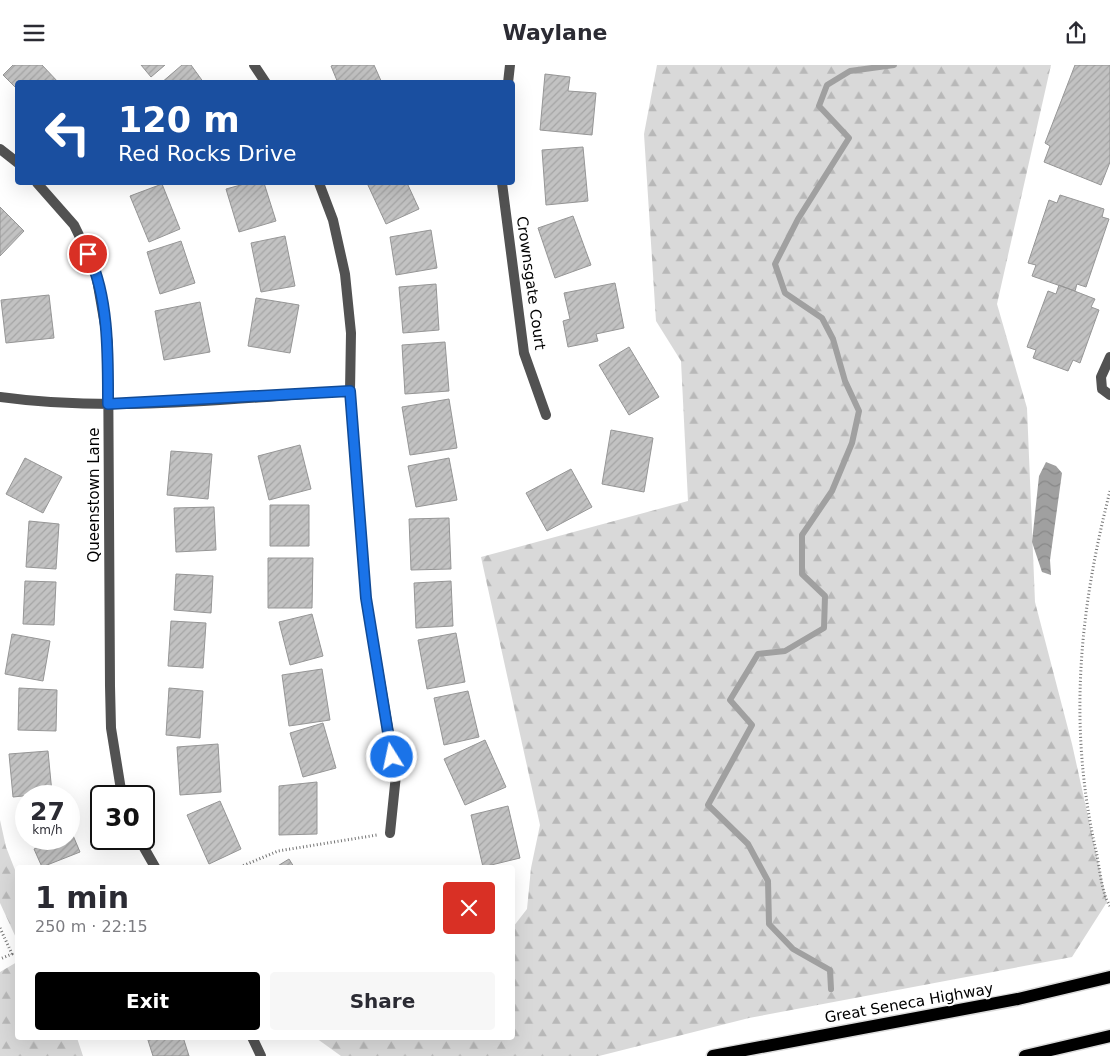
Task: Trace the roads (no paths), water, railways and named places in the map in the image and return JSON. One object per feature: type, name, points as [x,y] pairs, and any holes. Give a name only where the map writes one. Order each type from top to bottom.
[{"type":"main road","name":"Great Seneca Highway","points":[[713,1056],[1018,999],[1110,977]]},
{"type":"main road","points":[[1025,1056],[1110,1036]]},
{"type":"street","points":[[254,65],[264,80]]},
{"type":"street","points":[[508,80],[510,65]]},
{"type":"street","points":[[0,149],[15,161]]},
{"type":"street","name":"Queenstown Lane","points":[[39,185],[74,225],[95,268],[108,343],[111,727],[120,785]]},
{"type":"street","points":[[320,185],[333,220],[345,274],[351,333],[350,391],[366,598],[396,775],[390,833]]},
{"type":"street","name":"Crownsgate Court","points":[[502,185],[524,353],[546,415]]},
{"type":"street","points":[[1110,357],[1101,377],[1102,389],[1110,395]]},
{"type":"street","points":[[0,397],[47,403],[108,404],[350,391]]},
{"type":"street","points":[[145,850],[154,865]]},
{"type":"street","points":[[253,1040],[261,1056]]},
{"type":"water","points":[[1046,462],[1056,466],[1062,473],[1050,560],[1051,575],[1042,572],[1032,542],[1039,476]]},
{"type":"waterway","points":[[831,989],[830,970],[793,949],[769,924],[768,881],[748,844],[708,805],[752,725],[730,700],[758,654],[785,651],[824,628],[825,596],[802,574],[802,535],[832,491],[852,443],[859,411],[845,381],[833,339],[822,318],[785,293],[775,264],[798,219],[849,138],[819,106],[827,85],[850,71],[894,65]]}]
